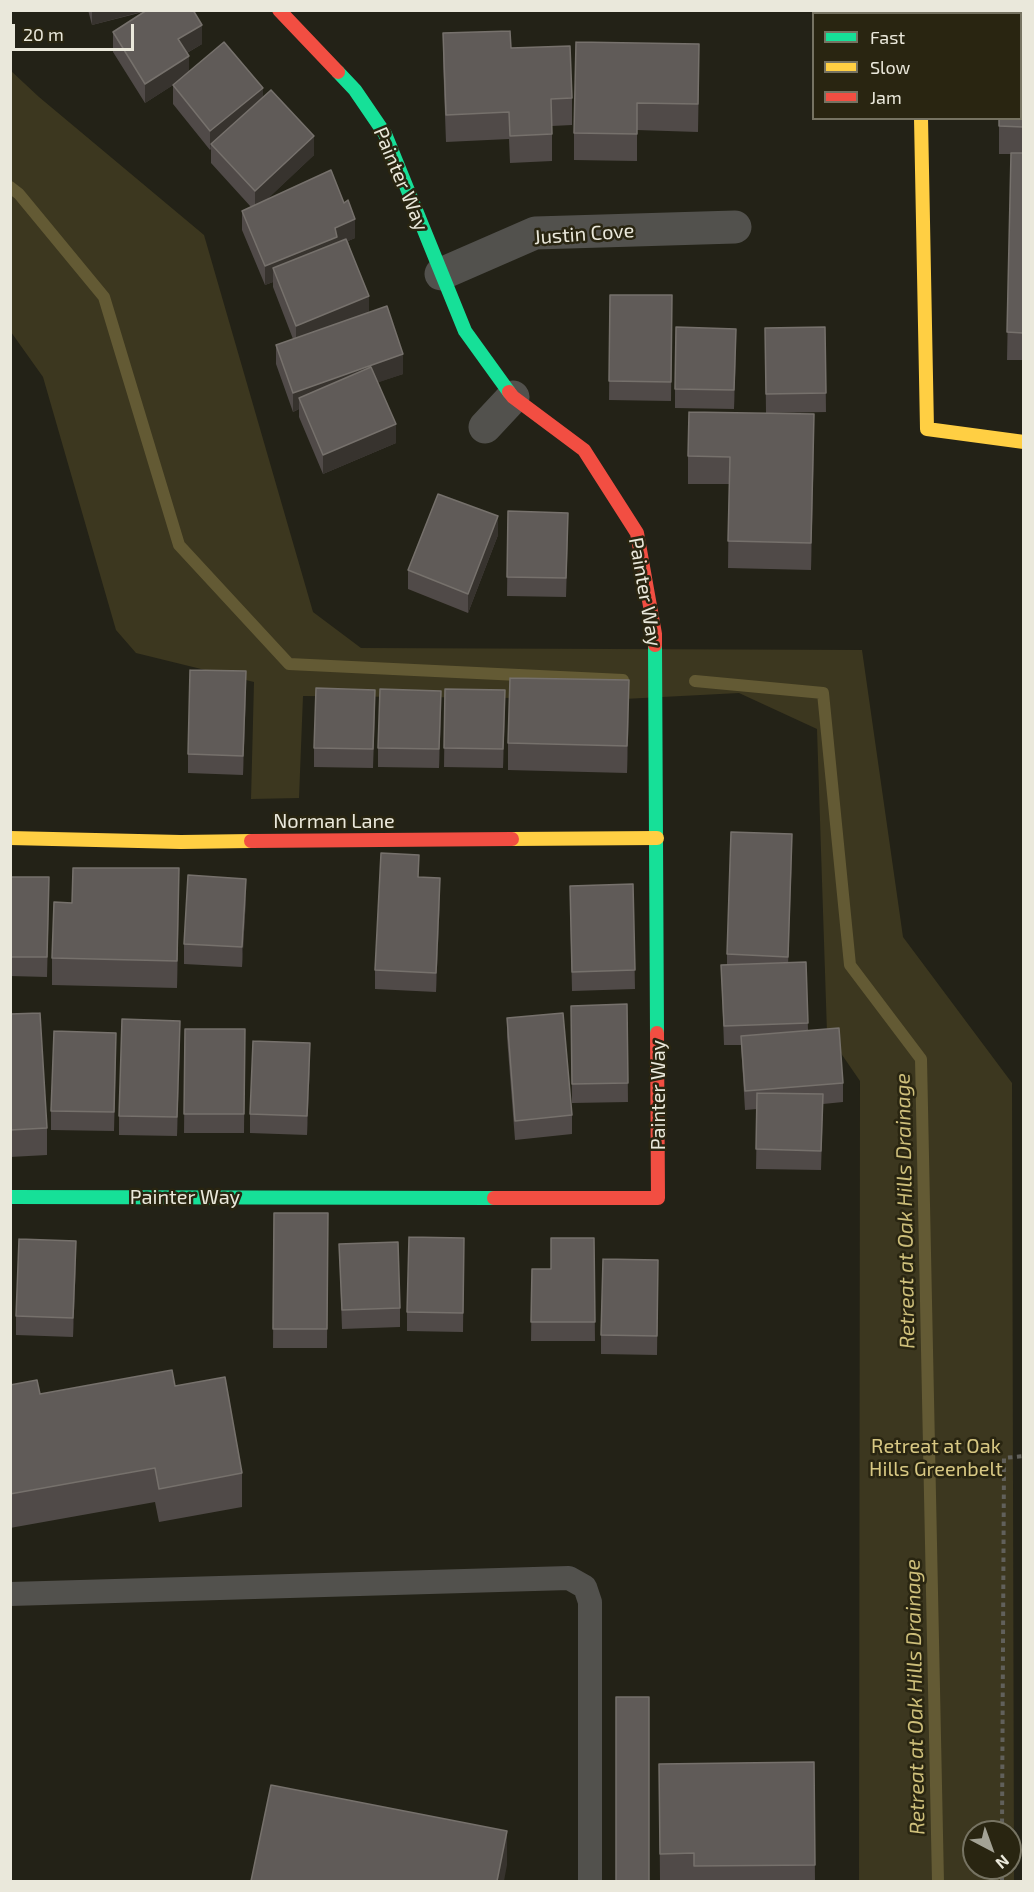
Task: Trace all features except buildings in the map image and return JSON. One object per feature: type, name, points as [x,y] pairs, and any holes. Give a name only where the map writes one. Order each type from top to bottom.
[{"type":"street","name":"Painter Way","points":[[10,1197],[658,1198],[655,634],[637,533],[584,450],[513,397],[465,331],[385,134],[355,90],[279,10]]},
{"type":"street","points":[[921,120],[927,429],[1023,442]]},
{"type":"street","name":"Justin Cove","points":[[441,274],[535,233],[735,227]]},
{"type":"street","points":[[485,427],[513,397]]},
{"type":"street","name":"Norman Lane","points":[[10,838],[181,842],[657,838]]},
{"type":"lane","points":[[10,1594],[568,1578],[585,1587],[590,1602],[590,1881]]},
{"type":"path","points":[[1002,1820],[1004,1458],[1023,1456]]},
{"type":"green space","name":"Retreat at Oak Hills Greenbelt","points":[[10,70],[204,235],[313,612],[361,648],[862,650],[903,937],[1012,1083],[1014,1820],[962,1820],[962,1880],[1014,1881],[859,1881],[860,1081],[827,1033],[817,729],[739,693],[624,699],[303,696],[299,798],[251,799],[254,682],[136,653],[116,630],[43,377],[11,332]]},
{"type":"waterway","points":[[10,187],[19,194],[104,297],[179,545],[289,664],[623,680]]},
{"type":"waterway","name":"Retreat at Oak Hills Drainage","points":[[695,681],[823,693],[850,965],[921,1059],[938,1882]]},
{"type":"traffic: fast","points":[[338,72],[355,90],[385,134],[465,331],[509,392]]},
{"type":"traffic: fast","points":[[655,645],[657,1033]]},
{"type":"traffic: fast","points":[[10,1197],[494,1198]]},
{"type":"traffic: slow","points":[[921,120],[927,429],[1024,442]]},
{"type":"traffic: slow","points":[[10,838],[181,842],[251,841]]},
{"type":"traffic: slow","points":[[512,839],[657,838]]},
{"type":"traffic: jam","points":[[279,10],[338,72]]},
{"type":"traffic: jam","points":[[509,392],[584,450],[637,533],[655,645]]},
{"type":"traffic: jam","points":[[251,841],[512,839]]},
{"type":"traffic: jam","points":[[494,1198],[658,1198],[657,1033]]}]
